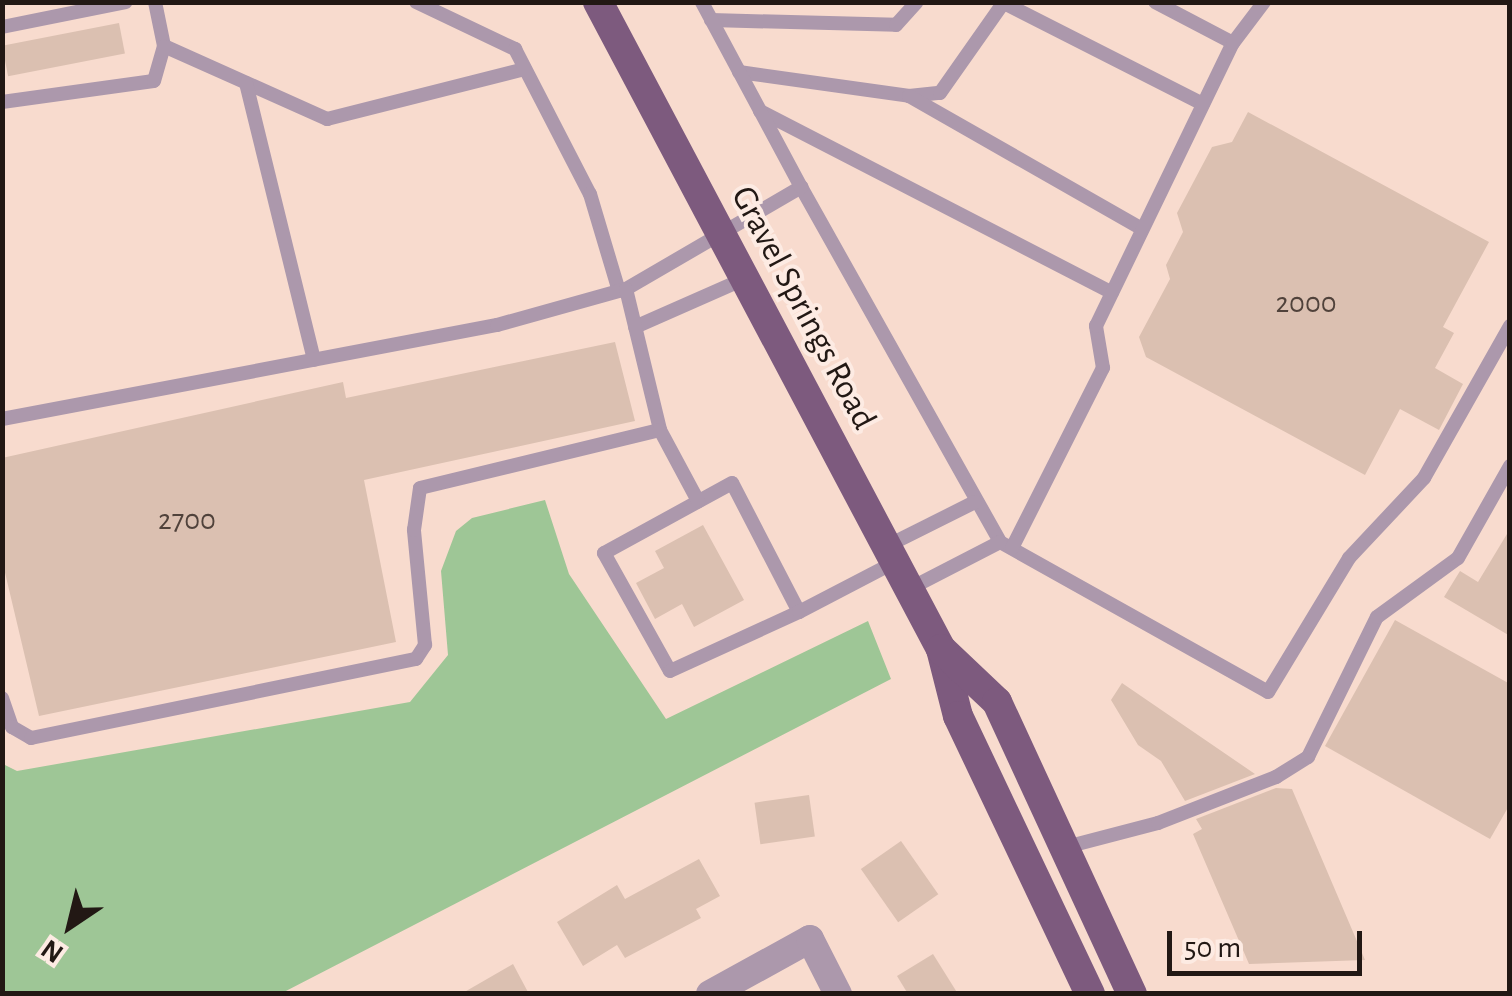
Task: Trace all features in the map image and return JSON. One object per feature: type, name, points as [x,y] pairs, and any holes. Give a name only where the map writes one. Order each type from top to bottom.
[{"type":"main road","name":"Gravel Springs Road","points":[[598,2],[941,649],[958,716],[1090,994]]},
{"type":"main road","name":"Gravel Springs Road","points":[[941,649],[997,702],[1132,994]]},
{"type":"street","points":[[710,994],[810,938],[838,994]]},
{"type":"lane","points":[[3,25],[79,7],[126,2]]},
{"type":"lane","points":[[2,102],[154,81],[164,46],[155,2]]},
{"type":"lane","points":[[416,2],[514,49],[590,194],[635,326],[660,430],[698,501]]},
{"type":"lane","points":[[702,2],[800,188],[975,502],[1006,545],[1268,692],[1349,558],[1424,478],[1510,326]]},
{"type":"lane","points":[[711,20],[896,24],[917,2]]},
{"type":"lane","points":[[1156,2],[1233,43]]},
{"type":"lane","points":[[1006,545],[1103,368],[1096,326],[1142,229],[1233,43],[1264,2]]},
{"type":"lane","points":[[739,72],[909,96],[940,93],[1004,3],[1203,104]]},
{"type":"lane","points":[[164,46],[328,119],[525,69]]},
{"type":"lane","points":[[246,82],[314,360]]},
{"type":"lane","points":[[909,96],[1142,229]]},
{"type":"lane","points":[[760,111],[1112,293]]},
{"type":"lane","points":[[2,418],[497,324],[622,290],[800,188]]},
{"type":"lane","points":[[635,326],[746,278]]},
{"type":"lane","points":[[2,698],[12,727],[31,738],[416,659],[425,645],[414,530],[420,488],[660,430]]},
{"type":"lane","points":[[1066,848],[1174,816],[1276,777],[1308,757],[1377,618],[1458,558],[1510,466]]},
{"type":"lane","points":[[799,612],[732,483],[604,553],[670,671],[799,612],[897,566],[975,502]]},
{"type":"lane","points":[[897,566],[1006,545]]},
{"type":"green space","points":[[545,500],[569,574],[666,719],[868,621],[891,679],[282,993],[3,993],[3,764],[17,771],[410,702],[448,655],[441,571],[456,531],[472,518]]},
{"type":"building","points":[[119,23],[125,53],[8,76],[2,46]]},
{"type":"building","points":[[1248,112],[1489,242],[1443,327],[1454,333],[1435,368],[1463,384],[1439,430],[1400,409],[1365,475],[1146,357],[1139,337],[1170,279],[1166,265],[1183,232],[1177,213],[1212,147],[1232,142]]},
{"type":"building","points":[[615,342],[635,421],[364,480],[396,642],[39,716],[2,560],[2,458],[343,382],[346,398]]},
{"type":"building","points":[[703,525],[744,600],[694,627],[682,604],[655,619],[636,583],[664,568],[655,551]]},
{"type":"building","points":[[1510,529],[1510,636],[1444,597],[1460,571],[1478,582]]},
{"type":"building","points":[[1395,620],[1510,684],[1510,804],[1490,839],[1325,746]]},
{"type":"building","points":[[1122,683],[1255,774],[1185,801],[1161,761],[1138,745],[1111,700]]},
{"type":"building","points":[[1276,788],[1292,789],[1365,960],[1249,964],[1193,834],[1202,829],[1196,819]]},
{"type":"building","points":[[809,795],[815,837],[760,844],[755,803]]},
{"type":"building","points":[[901,841],[938,894],[898,922],[861,869]]},
{"type":"building","points":[[699,859],[720,896],[696,909],[701,918],[625,958],[617,945],[583,966],[557,922],[617,885],[625,899]]},
{"type":"building","points":[[933,954],[958,994],[908,994],[897,976]]},
{"type":"building","points":[[513,964],[529,994],[461,994]]}]
